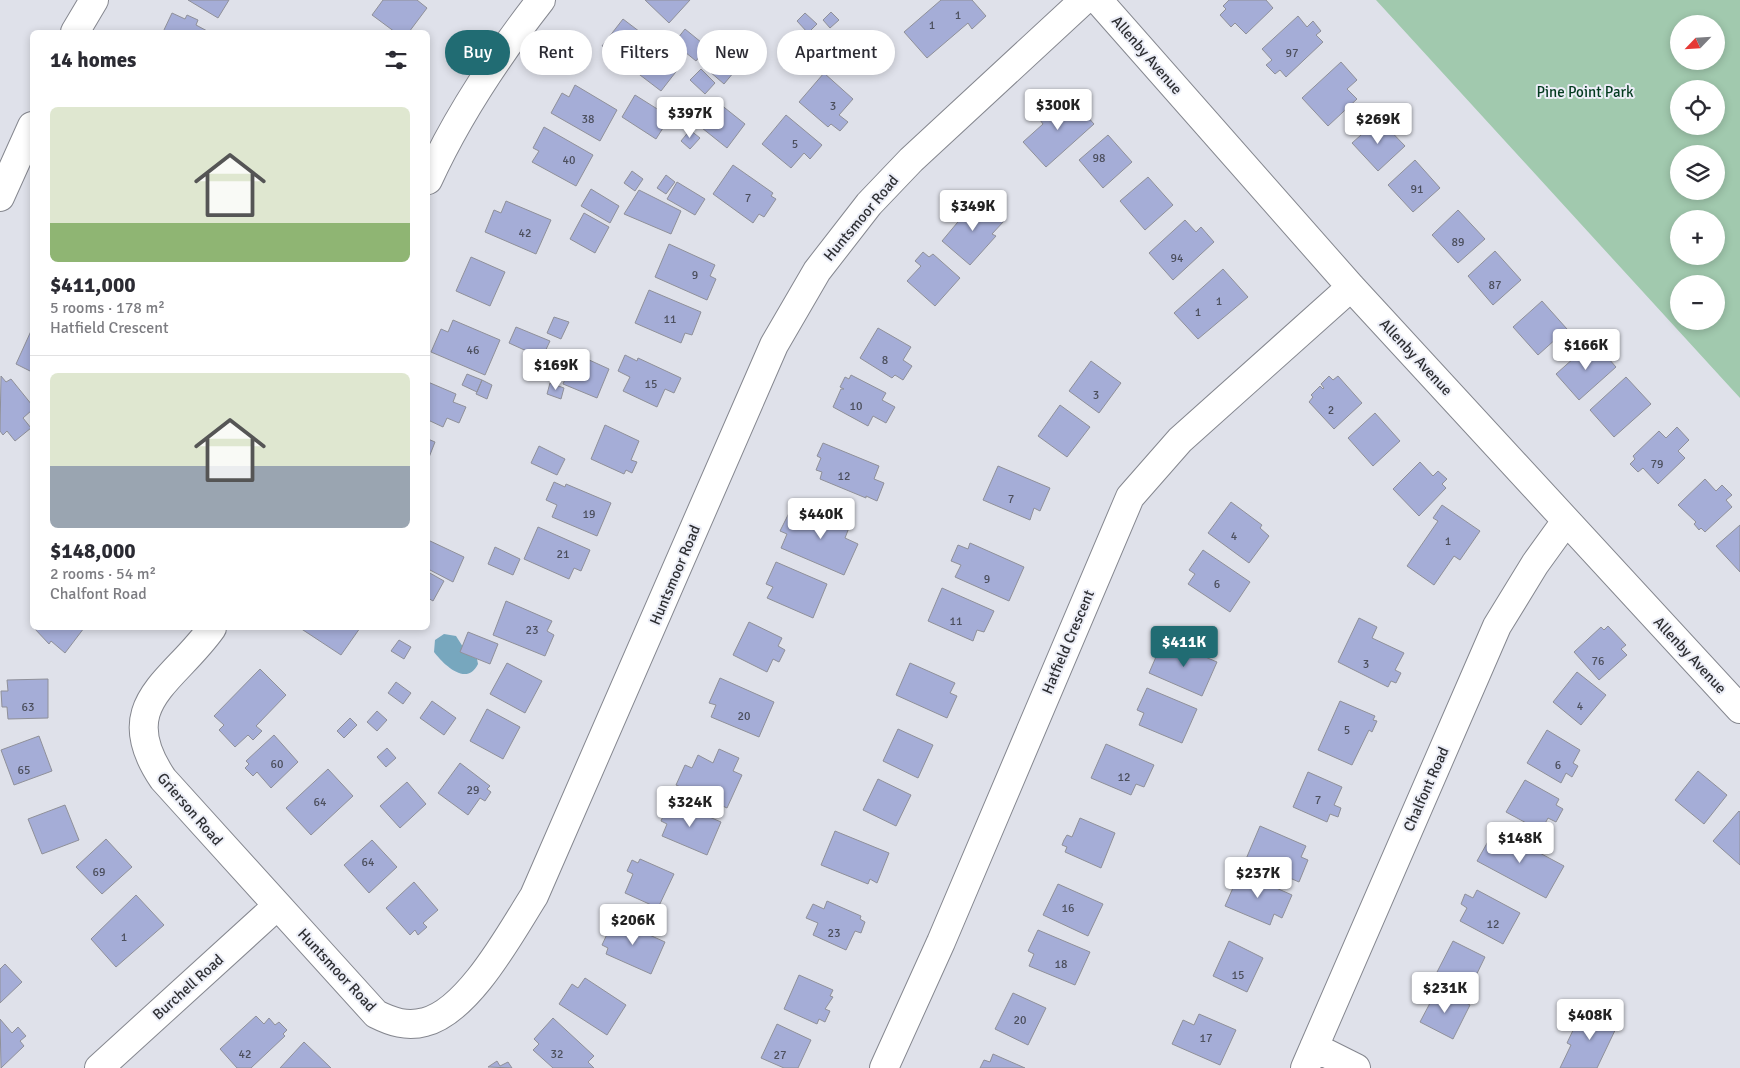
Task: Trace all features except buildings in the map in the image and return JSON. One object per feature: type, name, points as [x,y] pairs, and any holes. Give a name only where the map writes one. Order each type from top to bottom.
[{"type":"street","points":[[77,30],[94,0]]},
{"type":"street","points":[[430,175],[438,157],[477,93],[522,24],[541,0]]},
{"type":"street","name":"Huntsmoor Road","points":[[278,906],[376,1014],[390,1021],[404,1024],[425,1022],[443,1014],[457,1004],[495,957],[534,896],[774,345],[822,264],[870,204],[911,160],[1084,0]]},
{"type":"street","name":"Allenby Avenue","points":[[1098,0],[1351,287],[1740,709]]},
{"type":"street","points":[[0,197],[30,130]]},
{"type":"street","name":"Hatfield Crescent","points":[[884,1068],[940,942],[1130,497],[1180,440],[1351,287]]},
{"type":"street","name":"Chalfont Road","points":[[1309,1057],[1497,626],[1535,564],[1566,521]]},
{"type":"street","name":"Grierson Road","points":[[210,630],[156,692],[146,711],[142,729],[145,746],[150,761],[163,779],[278,906]]},
{"type":"street","name":"Burchell Road","points":[[99,1068],[278,906]]},
{"type":"street","points":[[1309,1057],[1356,1068]]},
{"type":"green space","name":"Pine Point Park","points":[[1376,0],[1740,0],[1740,398],[1678,330],[1725,330],[1725,275],[1670,275],[1670,321]]},
{"type":"water","points":[[444,634],[456,636],[463,647],[461,652],[477,659],[478,664],[473,671],[468,674],[456,672],[449,668],[434,652],[435,640]]}]
